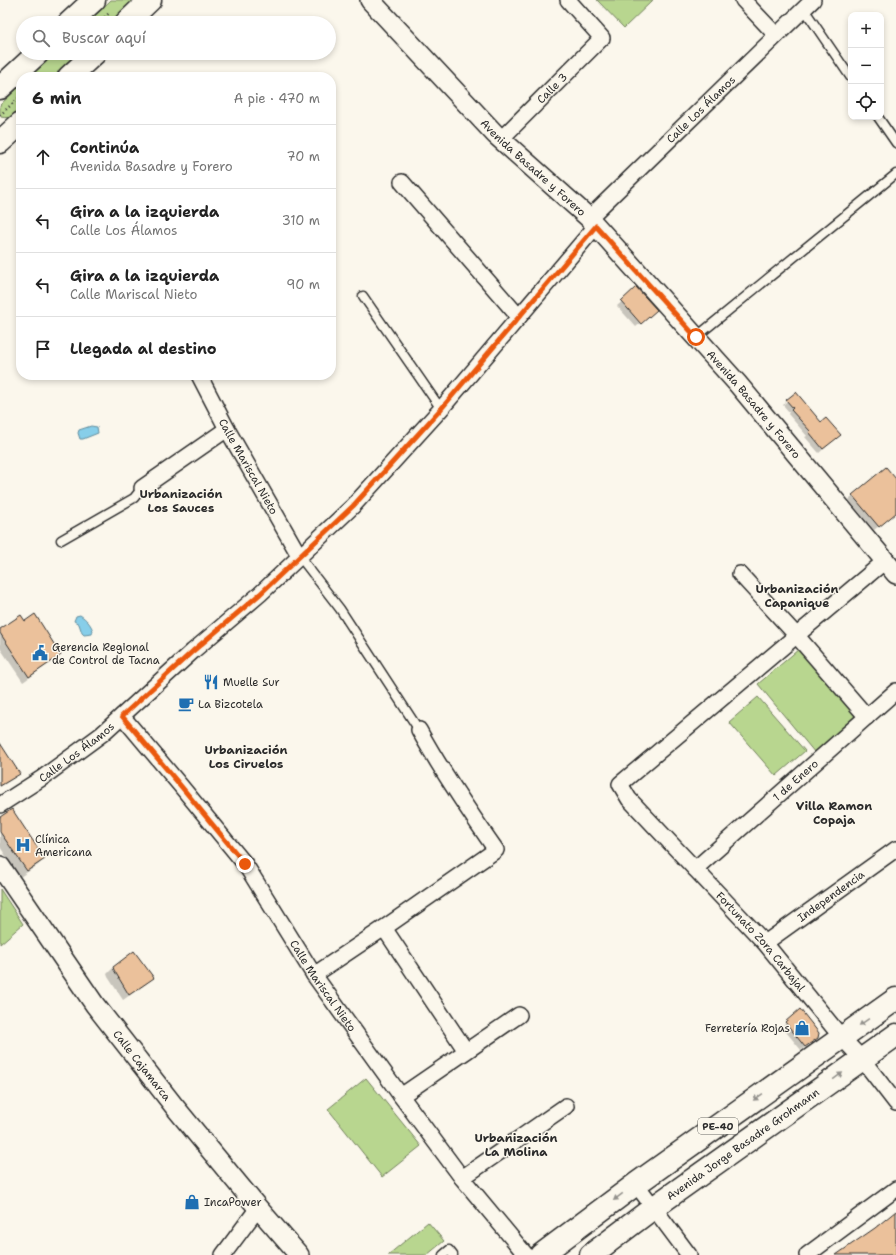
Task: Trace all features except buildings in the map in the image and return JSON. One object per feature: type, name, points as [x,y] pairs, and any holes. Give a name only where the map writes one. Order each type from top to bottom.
[{"type":"main road","points":[[77,16],[94,0]]},
{"type":"main road","points":[[133,16],[150,0]]},
{"type":"main road","points":[[17,72],[30,60]]},
{"type":"main road","points":[[74,72],[87,60]]},
{"type":"main road","points":[[0,88],[16,73]]},
{"type":"main road","points":[[2,137],[16,127]]},
{"type":"main road","name":"PE-40","points":[[541,1255],[636,1184],[896,999]]},
{"type":"main road","name":"Avenida Jorge Basadre Grohmann","points":[[591,1255],[653,1208],[896,1035]]},
{"type":"street","name":"Avenida Basadre y Forero","points":[[370,0],[501,139],[592,222],[737,383],[890,567]]},
{"type":"street","name":"Calle 3","points":[[501,139],[602,38],[568,0]]},
{"type":"street","points":[[742,0],[776,35]]},
{"type":"street","name":"Calle Los Álamos","points":[[0,805],[42,778],[102,734],[193,651],[260,594],[353,506],[441,409],[520,317],[592,222],[808,4]]},
{"type":"street","points":[[402,182],[520,317]]},
{"type":"street","name":"Calle Mariscal Nieto","points":[[202,380],[227,429],[300,557]]},
{"type":"street","points":[[142,488],[227,429]]},
{"type":"street","points":[[797,636],[890,567]]},
{"type":"street","points":[[740,574],[797,636],[867,717]]},
{"type":"street","name":"Fortunato Zora Carbajal","points":[[797,636],[620,784],[629,799],[765,943],[842,1038],[862,1059],[896,1103]]},
{"type":"street","name":"1 de Enero","points":[[695,869],[896,691]]},
{"type":"street","name":"Calle Mariscal Nieto","points":[[122,716],[245,864],[314,975],[462,1178],[526,1255]]},
{"type":"street","points":[[314,975],[496,850],[436,761],[419,730]]},
{"type":"street","name":"Independencia","points":[[765,943],[896,849]]},
{"type":"street","name":"Calle Cajamarca","points":[[0,866],[96,1005],[174,1106],[258,1208],[299,1255]]},
{"type":"street","points":[[384,928],[466,1051]]},
{"type":"street","points":[[401,1096],[520,1015]]},
{"type":"street","points":[[462,1178],[566,1106]]},
{"type":"street","points":[[636,1184],[689,1255]]},
{"type":"street","points":[[807,1255],[896,1189]]},
{"type":"street","points":[[223,1255],[258,1208]]},
{"type":"lane","points":[[808,4],[848,73]]},
{"type":"lane","points":[[880,120],[896,143]]},
{"type":"lane","points":[[696,337],[896,174]]},
{"type":"lane","points":[[363,296],[441,409]]},
{"type":"lane","points":[[62,540],[134,498],[142,488]]},
{"type":"lane","points":[[300,557],[340,609],[419,730]]},
{"type":"lane","points":[[443,1255],[449,1250],[453,1255]]},
{"type":"path","points":[[0,115],[16,101]]},
{"type":"green space","points":[[111,0],[138,0],[121,16],[94,16]]},
{"type":"green space","points":[[597,0],[653,0],[624,28]]},
{"type":"green space","points":[[48,60],[74,60],[61,72],[35,72]]},
{"type":"green space","points":[[16,90],[16,114],[7,118],[1,117],[0,105]]},
{"type":"green space","points":[[799,649],[856,716],[815,753],[758,684]]},
{"type":"green space","points":[[758,697],[805,751],[776,776],[729,722]]},
{"type":"green space","points":[[0,889],[23,924],[0,944]]},
{"type":"green space","points":[[366,1078],[421,1146],[382,1177],[328,1109]]},
{"type":"green space","points":[[428,1222],[444,1241],[427,1255],[388,1255]]},
{"type":"water","points":[[91,426],[97,427],[98,433],[80,439],[78,433],[79,430]]},
{"type":"water","points":[[80,615],[90,624],[93,631],[92,634],[84,635],[79,624],[74,621],[76,616]]},
{"type":"place","name":"Gerencia Regional de Control de Tacna","points":[[40,653]]},
{"type":"place","name":"Muelle Sur","points":[[211,682]]},
{"type":"place","name":"La Bizcotela","points":[[186,704]]},
{"type":"place","name":"Clínica Americana","points":[[23,845]]},
{"type":"place","name":"Ferretería Rojas","points":[[802,1028]]},
{"type":"place","name":"IncaPower","points":[[192,1202]]},
{"type":"district","name":"Urbanización Los Sauces","points":[[181,501]]},
{"type":"district","name":"Urbanización Capanique","points":[[797,596]]},
{"type":"district","name":"Urbanización Los Ciruelos","points":[[246,757]]},
{"type":"district","name":"Villa Ramon Copaja","points":[[834,813]]},
{"type":"district","name":"Urbanización La Molina","points":[[516,1145]]},
{"type":"route","points":[[245,864],[122,716],[193,651],[260,594],[353,506],[441,409],[596,226],[696,337]]}]
